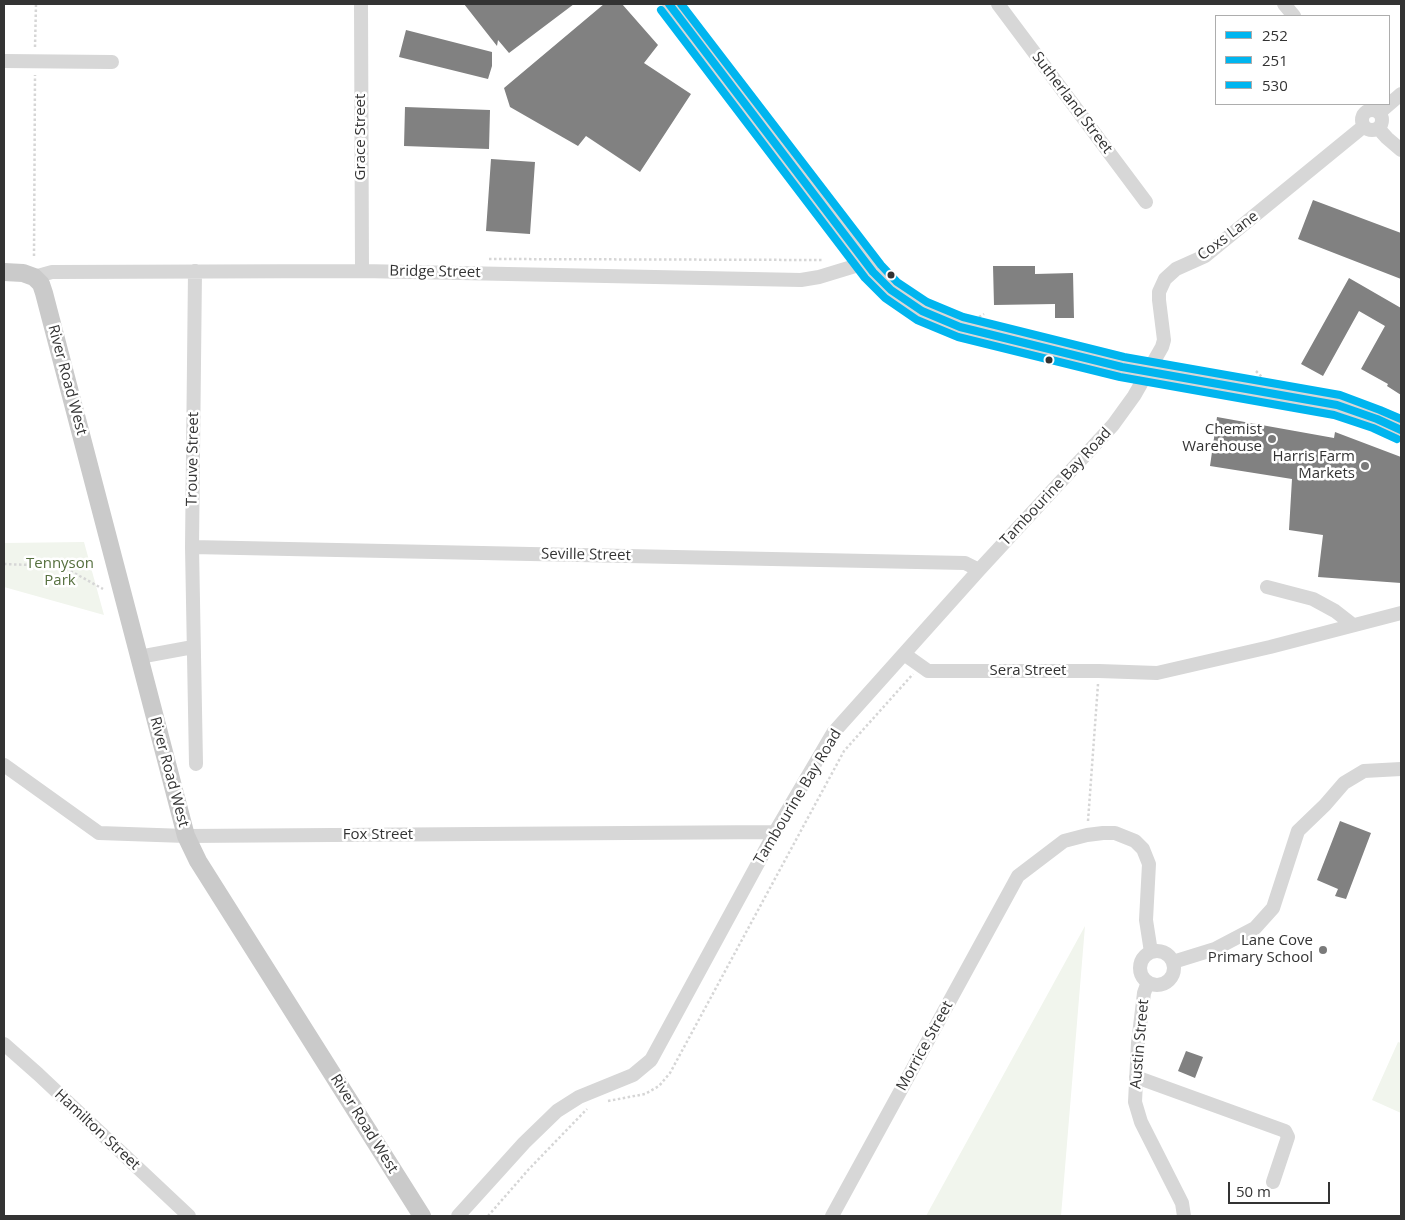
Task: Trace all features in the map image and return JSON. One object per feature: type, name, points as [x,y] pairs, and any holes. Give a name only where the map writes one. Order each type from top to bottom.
[{"type":"main road","name":"Bridge Street","points":[[4,272],[23,273],[34,277]]},
{"type":"main road","name":"River Road West","points":[[34,277],[44,293],[186,836],[198,861],[422,1216]]},
{"type":"street","name":"Grace Street","points":[[362,4],[362,271]]},
{"type":"street","points":[[669,4],[865,262],[891,290],[922,311],[949,323],[1024,344],[1149,372],[1337,405],[1401,429]]},
{"type":"street","name":"Sutherland Street","points":[[998,4],[1146,202]]},
{"type":"street","points":[[1284,4],[1293,15]]},
{"type":"street","points":[[4,60],[112,62]]},
{"type":"street","name":"Coxs Lane","points":[[1390,100],[1401,94]]},
{"type":"street","name":"Coxs Lane","points":[[1149,372],[1160,354],[1164,340],[1159,292],[1165,280],[1176,269],[1205,256],[1367,114],[1382,105]]},
{"type":"street","points":[[1367,114],[1382,119],[1378,128],[1401,150]]},
{"type":"street","name":"Bridge Street","points":[[34,277],[52,272],[362,271],[801,280],[820,277],[865,262]]},
{"type":"street","name":"Trouve Street","points":[[195,271],[192,547],[196,764]]},
{"type":"street","name":"Tambourine Bay Road","points":[[458,1216],[524,1143],[557,1111],[579,1097],[633,1075],[651,1060],[775,832],[833,733],[979,570],[1113,425],[1149,372]]},
{"type":"street","name":"Seville Street","points":[[192,547],[965,563],[979,570]]},
{"type":"street","points":[[1267,587],[1313,599],[1335,611],[1353,625]]},
{"type":"street","name":"Sera Street","points":[[904,654],[928,671],[1157,673],[1270,647],[1401,613]]},
{"type":"street","points":[[139,657],[193,647]]},
{"type":"street","name":"Fox Street","points":[[4,765],[99,833],[186,836],[775,832]]},
{"type":"street","points":[[1173,962],[1215,949],[1255,928],[1273,908],[1298,831],[1326,805],[1344,783],[1357,775],[1364,772],[1401,769]]},
{"type":"street","points":[[1087,835],[1115,833],[1124,836],[1135,841],[1147,857],[1149,864],[1146,920],[1151,952]]},
{"type":"street","name":"Morrice Street","points":[[832,1216],[1018,876],[1064,841],[1087,835]]},
{"type":"street","points":[[1151,952],[1162,952],[1169,956],[1173,962],[1174,972],[1168,981],[1158,985],[1144,979],[1140,969],[1143,959],[1151,952]]},
{"type":"street","name":"Austin Street","points":[[1148,982],[1144,994],[1135,1102],[1141,1122],[1182,1202],[1184,1216]]},
{"type":"street","name":"Hamilton Street","points":[[4,1044],[189,1216]]},
{"type":"street","points":[[1136,1076],[1285,1131],[1288,1137],[1273,1182]]},
{"type":"path","points":[[34,256],[36,4]]},
{"type":"path","points":[[483,258],[828,260]]},
{"type":"path","points":[[4,564],[30,564],[51,560],[103,589]]},
{"type":"path","points":[[1087,835],[1099,671]]},
{"type":"green space","name":"Tennyson Park","points":[[84,542],[104,615],[4,587],[4,543]]},
{"type":"green space","points":[[1085,926],[1061,1216],[926,1216]]},
{"type":"green space","points":[[1398,1042],[1401,1043],[1401,1113],[1372,1100]]},
{"type":"building","points":[[464,4],[574,4],[509,53],[498,40],[497,46]]},
{"type":"building","points":[[604,4],[622,4],[658,45],[644,63],[691,94],[640,172],[586,136],[578,146],[510,107],[504,88]]},
{"type":"building","points":[[406,30],[492,52],[492,66],[488,79],[399,57]]},
{"type":"building","points":[[405,107],[490,110],[489,149],[404,146]]},
{"type":"building","points":[[491,159],[535,162],[530,234],[486,231]]},
{"type":"building","points":[[1313,200],[1401,233],[1401,279],[1298,239]]},
{"type":"building","points":[[993,266],[1035,266],[1035,274],[1073,273],[1074,318],[1055,318],[1055,304],[994,305]]},
{"type":"building","points":[[1349,278],[1401,308],[1401,395],[1387,386],[1388,384],[1361,369],[1385,326],[1359,311],[1323,376],[1301,364]]},
{"type":"building","points":[[1217,417],[1334,438],[1335,432],[1401,457],[1401,583],[1318,577],[1323,535],[1289,530],[1292,479],[1210,466]]},
{"type":"building","points":[[1340,821],[1371,833],[1346,899],[1335,896],[1338,889],[1317,880]]},
{"type":"building","points":[[1186,1051],[1203,1057],[1195,1078],[1178,1071]]},
{"type":"transit line","name":"252","points":[[669,4],[873,272],[891,290],[922,311],[960,327],[1122,367],[1337,405],[1377,419],[1401,430]]},
{"type":"transit line","name":"530","points":[[681,4],[881,265],[897,282],[927,302],[963,317],[1124,357],[1340,395],[1401,419]]},
{"type":"transit line","name":"251","points":[[661,10],[865,278],[885,298],[917,320],[958,337],[1120,377],[1334,415],[1373,428],[1397,439]]},
{"type":"place","name":"Chemist Warehouse","points":[[1272,439]]},
{"type":"place","name":"Harris Farm Markets","points":[[1365,466]]},
{"type":"place","name":"Lane Cove Primary School","points":[[1323,950]]}]
